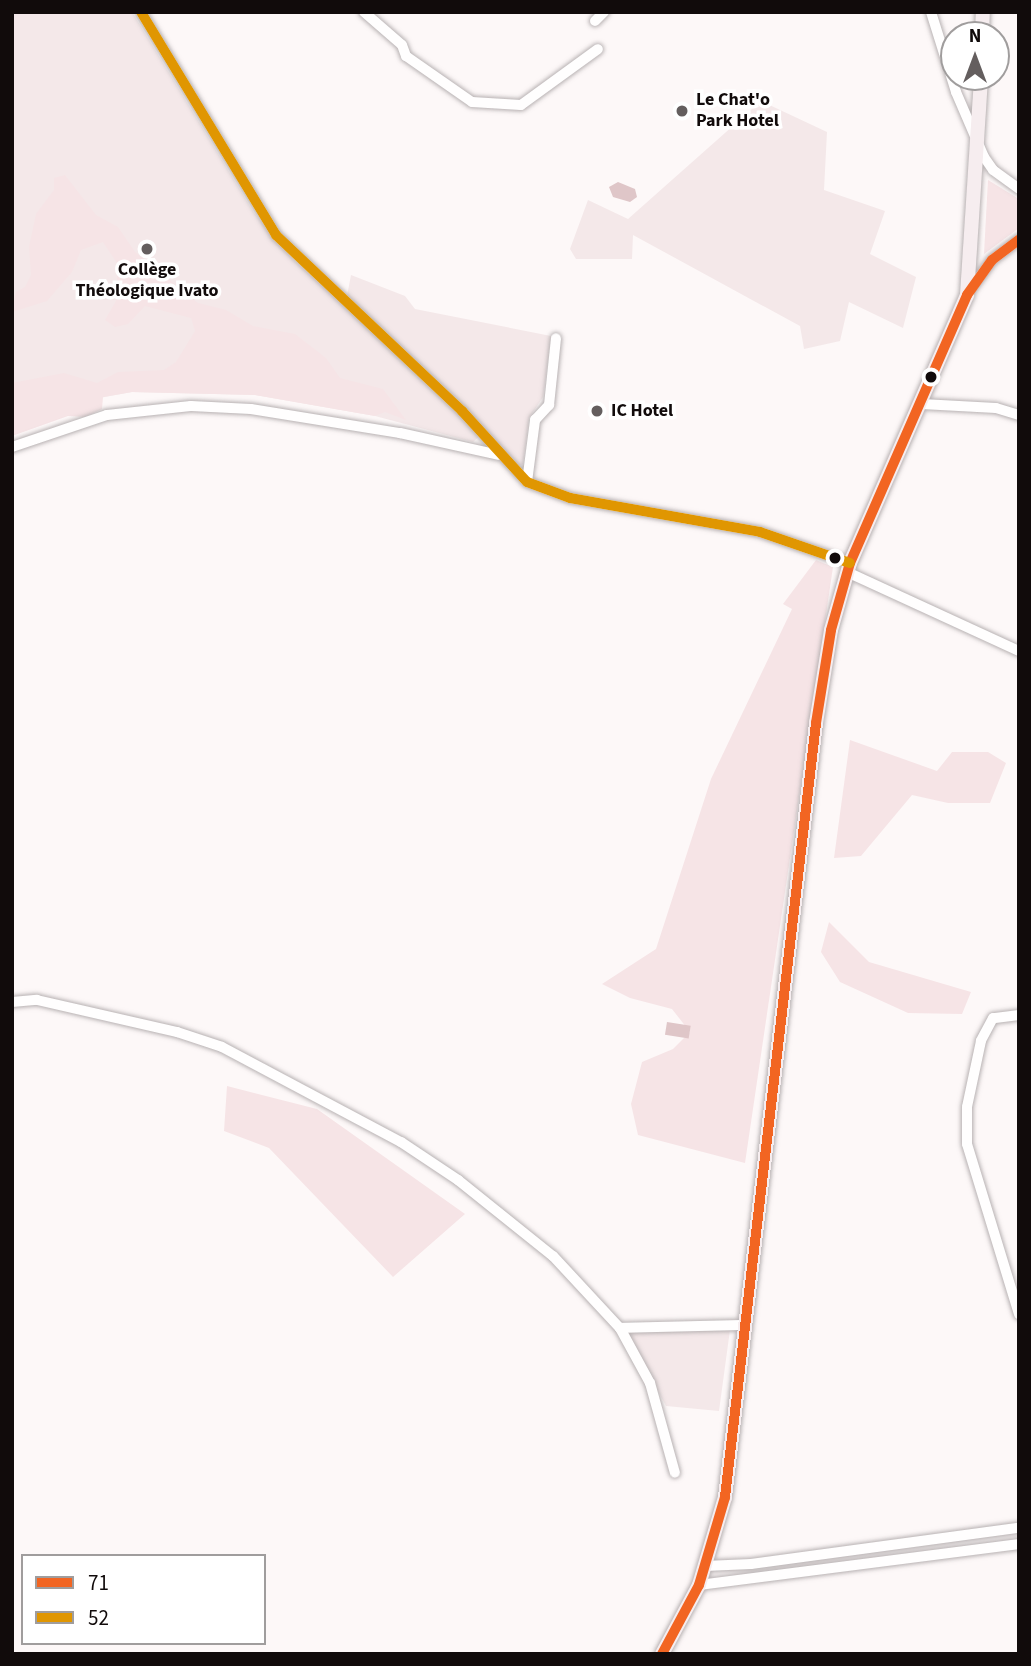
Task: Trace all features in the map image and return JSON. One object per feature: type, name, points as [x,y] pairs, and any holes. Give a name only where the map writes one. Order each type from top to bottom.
[{"type":"main road","points":[[662,1654],[699,1585],[725,1497],[816,723],[831,630],[849,567],[967,295],[980,91]]},
{"type":"street","points":[[141,12],[276,235],[462,411],[499,455],[527,482],[570,498],[760,532],[849,567],[1019,651]]},
{"type":"street","points":[[364,12],[402,45],[406,56],[472,102],[521,105],[598,49]]},
{"type":"street","points":[[595,21],[604,12]]},
{"type":"street","points":[[931,12],[978,144],[993,170],[1019,189]]},
{"type":"street","points":[[967,295],[992,260],[1019,240]]},
{"type":"street","points":[[527,482],[535,420],[549,405],[556,338]]},
{"type":"street","points":[[922,404],[996,408],[1019,415]]},
{"type":"street","points":[[12,447],[107,415],[191,406],[251,409],[400,433],[499,455]]},
{"type":"street","points":[[12,1002],[37,1000],[177,1032],[273,1072],[401,1142],[458,1180],[554,1256],[620,1328],[650,1383],[665,1427],[675,1474]]},
{"type":"street","points":[[1019,1015],[993,1018],[981,1041],[967,1107],[967,1144],[1019,1314]]},
{"type":"street","points":[[620,1328],[747,1325]]},
{"type":"street","points":[[705,1566],[751,1564],[1019,1528]]},
{"type":"street","points":[[699,1585],[1019,1545]]},
{"type":"shaded area","name":"Collège Théologique Ivato","points":[[12,12],[132,12],[254,213],[293,260],[337,299],[347,296],[351,275],[405,296],[415,309],[551,336],[543,397],[529,418],[523,464],[518,466],[484,432],[473,442],[375,416],[255,395],[132,392],[12,414]]},
{"type":"shaded area","points":[[761,101],[827,132],[824,190],[885,211],[870,254],[916,277],[903,328],[849,302],[840,341],[804,349],[800,326],[633,235],[632,259],[576,259],[570,249],[588,200],[628,219]]},
{"type":"shaded area","points":[[65,175],[96,215],[118,227],[135,252],[198,303],[226,310],[253,326],[295,334],[326,358],[340,378],[383,389],[406,420],[385,412],[375,416],[255,395],[132,392],[103,397],[102,409],[85,417],[68,416],[12,436],[12,383],[64,373],[97,383],[118,372],[164,370],[176,362],[195,331],[191,318],[145,306],[128,324],[115,327],[105,320],[117,299],[117,263],[103,242],[81,250],[72,272],[47,301],[12,312],[16,292],[25,287],[31,275],[29,247],[36,214],[54,190],[54,178]]},
{"type":"shaded area","points":[[988,180],[1019,199],[1019,228],[984,254]]},
{"type":"shaded area","points":[[618,182],[635,189],[637,197],[630,202],[613,197],[609,187]]},
{"type":"shaded area","points":[[816,560],[833,567],[745,1163],[638,1135],[631,1104],[642,1062],[673,1049],[690,1032],[672,1009],[630,998],[602,984],[656,949],[711,779],[792,609],[783,604]]},
{"type":"shaded area","points":[[850,740],[937,771],[952,752],[988,752],[1006,763],[990,803],[948,803],[912,795],[861,856],[834,858]]},
{"type":"shaded area","points":[[829,922],[869,962],[971,992],[962,1014],[908,1013],[840,982],[821,952]]},
{"type":"shaded area","points":[[667,1022],[691,1026],[689,1039],[665,1035]]},
{"type":"shaded area","points":[[227,1086],[317,1109],[465,1214],[393,1277],[269,1148],[224,1131]]},
{"type":"shaded area","points":[[730,1330],[719,1411],[666,1406],[626,1332]]},
{"type":"transit line","name":"52","points":[[141,12],[276,235],[462,411],[527,482],[570,498],[760,532],[850,563]]},
{"type":"transit line","name":"71","points":[[662,1654],[699,1585],[725,1497],[816,723],[831,630],[850,563],[967,295],[992,260],[1019,240]]},
{"type":"place","name":"Le Chat'o Park Hotel","points":[[682,111]]},
{"type":"place","name":"Collège Théologique Ivato","points":[[147,249]]},
{"type":"place","name":"IC Hotel","points":[[597,411]]}]
